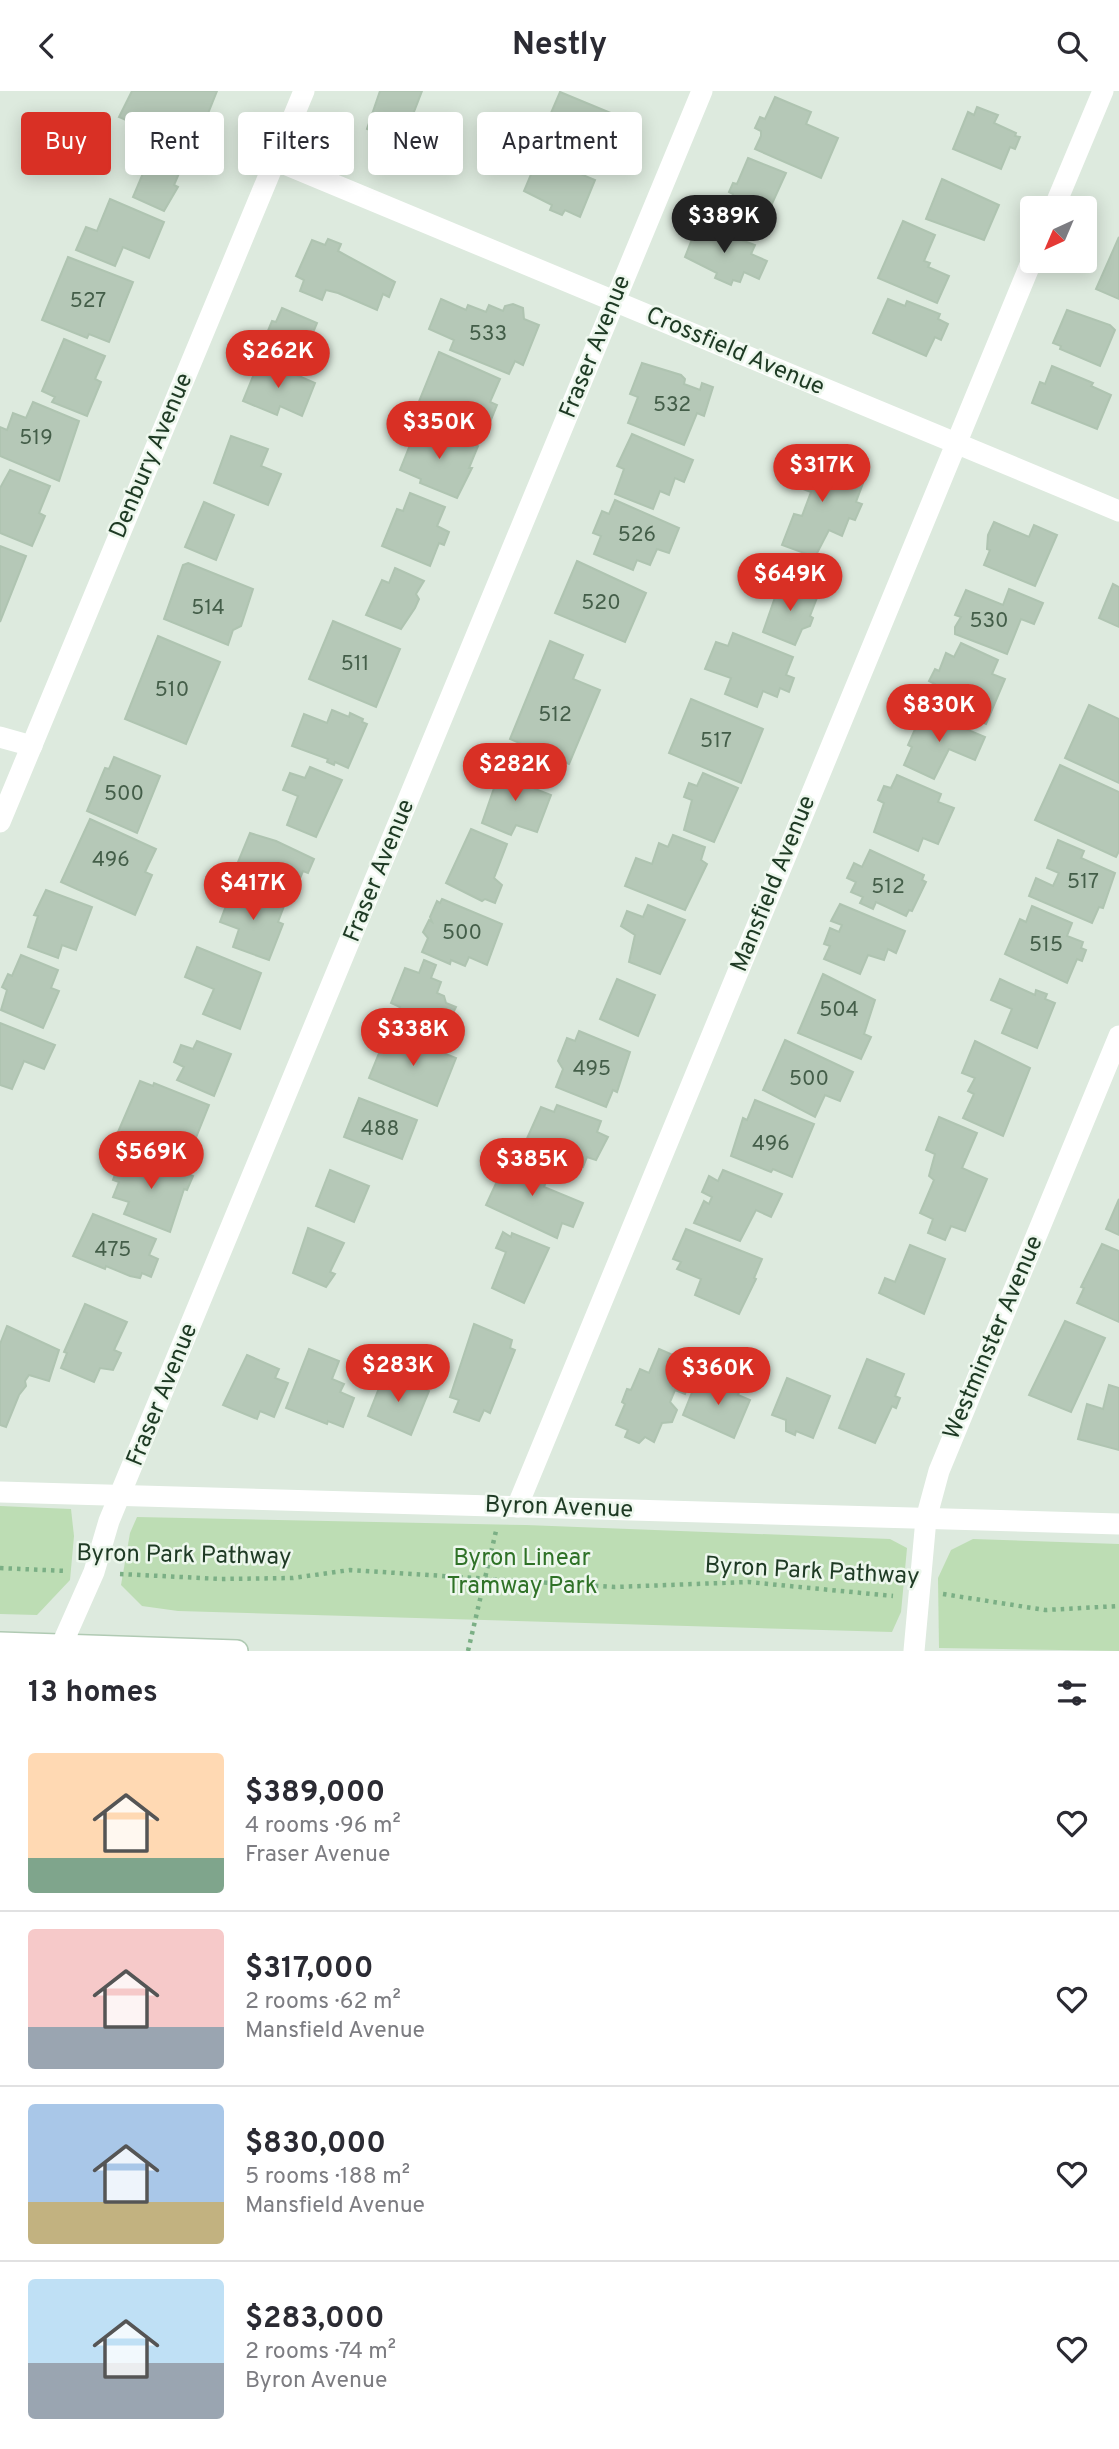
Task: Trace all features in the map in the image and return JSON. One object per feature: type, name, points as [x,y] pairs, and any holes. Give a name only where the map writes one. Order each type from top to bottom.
[{"type":"street","name":"Denbury Avenue","points":[[295,112],[304,91]]},
{"type":"street","name":"Fraser Avenue","points":[[60,1648],[94,1572],[109,1521],[702,91]]},
{"type":"street","points":[[1059,196],[1103,91]]},
{"type":"street","name":"Denbury Avenue","points":[[0,822],[269,175]]},
{"type":"street","name":"Crossfield Avenue","points":[[311,175],[1119,511]]},
{"type":"street","name":"Mansfield Avenue","points":[[509,1507],[1027,273]]},
{"type":"street","points":[[0,737],[32,746]]},
{"type":"street","name":"Westminster Avenue","points":[[914,1651],[926,1519],[939,1471],[1119,1036]]},
{"type":"street","name":"Byron Avenue","points":[[0,1492],[1119,1524]]},
{"type":"street","points":[[0,1643],[60,1648],[237,1651]]},
{"type":"path","points":[[468,1651],[486,1577],[509,1507]]},
{"type":"path","name":"Byron Park Pathway","points":[[0,1568],[221,1579],[293,1578],[350,1570],[615,1587],[748,1582],[919,1597],[941,1594],[1045,1610],[1119,1606]]},
{"type":"green space","points":[[0,1506],[71,1509],[74,1536],[70,1580],[37,1615],[0,1614]]},
{"type":"green space","name":"Byron Linear Tramway Park","points":[[137,1517],[526,1525],[890,1539],[907,1548],[901,1612],[892,1632],[178,1611],[142,1606],[121,1585],[130,1533]]},
{"type":"green space","points":[[973,1539],[1119,1544],[1119,1651],[939,1648],[938,1578],[951,1550]]},
{"type":"building","points":[[132,91],[217,91],[209,112],[125,112],[125,120],[119,117]]},
{"type":"building","points":[[380,91],[422,91],[414,112],[373,112]]},
{"type":"building","points":[[560,92],[608,112],[551,112]]},
{"type":"building","points":[[775,97],[811,112],[806,124],[838,138],[821,178],[755,149],[761,131],[755,128],[760,117],[765,119]]},
{"type":"building","points":[[977,107],[998,115],[994,123],[1020,137],[1015,149],[1010,147],[1001,169],[953,149],[968,112],[974,115]]},
{"type":"building","points":[[748,158],[786,173],[760,230],[727,216],[733,200],[733,194],[729,192],[733,183],[737,184]]},
{"type":"building","points":[[142,175],[178,175],[174,185],[178,187],[164,211],[133,197]]},
{"type":"building","points":[[531,175],[583,175],[595,180],[580,217],[565,210],[562,215],[550,210],[552,205],[524,191]]},
{"type":"building","points":[[942,179],[999,205],[984,240],[926,219]]},
{"type":"building","points":[[110,199],[164,222],[149,258],[123,247],[115,266],[76,250],[86,227],[97,231]]},
{"type":"building","points":[[903,221],[935,235],[924,261],[930,263],[928,267],[949,276],[937,303],[878,278]]},
{"type":"building","points":[[698,224],[755,245],[751,254],[767,261],[759,279],[744,272],[740,282],[733,280],[731,285],[715,278],[717,273],[685,257]]},
{"type":"building","points":[[1119,237],[1119,299],[1096,289]]},
{"type":"building","points":[[328,239],[341,244],[338,251],[395,282],[389,297],[383,294],[377,310],[326,290],[322,300],[300,291],[304,280],[296,276],[312,240],[325,245]]},
{"type":"building","points":[[68,257],[133,282],[109,342],[89,334],[87,338],[42,320]]},
{"type":"building","points":[[441,299],[466,310],[468,305],[486,312],[489,305],[503,311],[505,306],[513,304],[523,308],[524,319],[539,325],[523,365],[515,361],[509,374],[450,350],[454,340],[429,329]]},
{"type":"building","points":[[888,299],[905,306],[907,301],[940,314],[938,319],[948,324],[941,340],[935,337],[926,356],[873,333]]},
{"type":"building","points":[[282,308],[317,323],[312,335],[319,338],[310,360],[268,343],[270,340],[265,338],[272,321],[276,322]]},
{"type":"building","points":[[1067,310],[1110,325],[1115,330],[1100,366],[1060,349],[1061,346],[1053,343]]},
{"type":"building","points":[[64,339],[105,356],[95,379],[101,382],[87,416],[52,402],[55,397],[42,391]]},
{"type":"building","points":[[439,352],[500,379],[490,402],[497,405],[484,437],[416,409]]},
{"type":"building","points":[[260,359],[315,383],[302,416],[280,406],[277,415],[243,401]]},
{"type":"building","points":[[642,363],[681,375],[685,379],[684,384],[700,390],[702,383],[713,387],[704,416],[697,413],[684,445],[628,423],[638,397],[630,394]]},
{"type":"building","points":[[1052,366],[1093,383],[1091,386],[1111,395],[1097,429],[1032,403],[1040,382],[1045,384]]},
{"type":"building","points":[[33,402],[79,421],[59,481],[0,456],[0,427],[7,430],[13,413],[26,418]]},
{"type":"building","points":[[418,425],[478,446],[469,468],[472,468],[457,498],[420,483],[421,479],[400,470]]},
{"type":"building","points":[[632,434],[693,460],[684,482],[675,478],[669,495],[660,491],[653,509],[615,494],[624,469],[617,466]]},
{"type":"building","points":[[231,436],[268,449],[261,466],[281,474],[268,505],[214,483]]},
{"type":"building","points":[[801,457],[823,466],[827,457],[848,465],[844,476],[863,483],[856,502],[862,504],[855,520],[849,518],[842,536],[829,530],[815,557],[782,545],[794,514],[802,516],[811,492],[790,484]]},
{"type":"building","points":[[10,470],[50,486],[39,513],[45,516],[32,546],[0,533],[0,488]]},
{"type":"building","points":[[410,493],[445,507],[437,526],[449,532],[444,545],[439,543],[430,566],[382,546],[397,509],[403,511]]},
{"type":"building","points":[[615,500],[679,528],[669,553],[657,549],[650,565],[637,560],[633,570],[594,554],[601,536],[593,533],[602,511],[609,514]]},
{"type":"building","points":[[204,502],[234,515],[216,560],[185,547]]},
{"type":"building","points":[[994,522],[1029,537],[1034,525],[1057,535],[1035,586],[984,565],[990,550],[987,549],[988,535]]},
{"type":"building","points":[[0,546],[26,556],[0,622]]},
{"type":"building","points":[[577,561],[646,593],[625,642],[555,613]]},
{"type":"building","points":[[188,563],[253,589],[241,626],[233,630],[228,645],[164,619],[183,565]]},
{"type":"building","points":[[395,568],[424,581],[416,594],[419,599],[415,608],[401,629],[366,615],[382,580],[389,583]]},
{"type":"building","points":[[781,580],[818,595],[810,616],[813,618],[810,626],[802,629],[795,645],[763,632]]},
{"type":"building","points":[[1113,584],[1119,587],[1119,627],[1099,618]]},
{"type":"building","points":[[1009,589],[1043,603],[1034,624],[1021,619],[1007,654],[955,634],[955,627],[961,617],[955,615],[966,590],[1003,605]]},
{"type":"building","points":[[333,621],[400,649],[376,707],[309,679]]},
{"type":"building","points":[[733,633],[793,657],[786,675],[794,678],[789,692],[780,688],[777,697],[763,691],[757,707],[725,694],[731,678],[705,669],[716,642],[728,646]]},
{"type":"building","points":[[158,636],[220,662],[186,744],[125,719]]},
{"type":"building","points":[[550,641],[583,655],[573,679],[600,690],[569,764],[510,739]]},
{"type":"building","points":[[961,643],[998,660],[992,674],[1005,679],[986,724],[928,698],[935,684],[929,681],[935,669],[939,671],[946,653],[954,657]]},
{"type":"building","points":[[691,699],[763,729],[741,783],[669,753]]},
{"type":"building","points":[[1089,705],[1119,719],[1119,783],[1065,758]]},
{"type":"building","points":[[332,710],[349,717],[350,713],[367,724],[348,768],[335,762],[334,765],[327,762],[328,759],[292,746],[304,714],[327,723]]},
{"type":"building","points":[[923,711],[985,737],[975,760],[949,749],[934,779],[904,765],[912,747],[908,745]]},
{"type":"building","points":[[114,757],[160,776],[137,833],[87,811],[105,768],[109,769]]},
{"type":"building","points":[[502,765],[534,777],[530,787],[551,795],[537,832],[516,825],[511,835],[482,823]]},
{"type":"building","points":[[1060,765],[1119,792],[1119,851],[1116,857],[1035,820]]},
{"type":"building","points":[[310,767],[342,780],[316,837],[287,825],[298,796],[283,790],[290,773],[305,778]]},
{"type":"building","points":[[703,773],[738,788],[714,842],[684,830],[692,800],[684,797],[689,783],[697,786]]},
{"type":"building","points":[[897,775],[941,794],[938,802],[954,808],[938,844],[923,838],[918,851],[874,832],[884,803],[878,800],[884,786],[891,788]]},
{"type":"building","points":[[90,819],[156,849],[145,872],[152,875],[135,915],[61,882]]},
{"type":"building","points":[[471,829],[507,844],[494,878],[502,885],[495,903],[485,899],[482,901],[446,883]]},
{"type":"building","points":[[250,833],[276,841],[314,859],[308,873],[303,871],[294,893],[268,882],[263,893],[252,888],[257,877],[260,877],[236,867]]},
{"type":"building","points":[[673,835],[705,847],[701,860],[707,864],[685,910],[625,886],[636,858],[652,864],[659,843],[668,847]]},
{"type":"building","points":[[1058,840],[1084,851],[1081,858],[1115,873],[1103,908],[1099,907],[1092,923],[1029,896],[1036,878],[1053,886],[1059,873],[1047,868]]},
{"type":"building","points":[[870,850],[924,875],[922,880],[926,882],[912,911],[909,910],[906,916],[876,902],[873,909],[860,903],[863,897],[851,892],[856,882],[847,878],[854,863],[862,867]]},
{"type":"building","points":[[233,887],[284,906],[278,922],[283,924],[269,960],[233,947],[239,929],[220,922]]},
{"type":"building","points":[[46,890],[92,907],[76,950],[62,945],[58,958],[28,947],[38,916],[34,915]]},
{"type":"building","points":[[442,899],[502,924],[487,965],[469,957],[465,966],[451,960],[450,964],[422,952],[428,938],[423,932],[429,920],[432,922],[430,917],[437,901],[440,903]]},
{"type":"building","points":[[840,904],[905,931],[896,953],[888,949],[884,960],[868,955],[860,974],[824,959],[830,946],[824,944],[830,928],[839,932],[842,925],[831,921]]},
{"type":"building","points":[[648,905],[685,920],[660,974],[629,962],[635,935],[621,926],[627,911],[643,917]]},
{"type":"building","points":[[1032,906],[1072,923],[1067,936],[1083,942],[1081,948],[1086,950],[1082,961],[1077,959],[1067,983],[1005,954],[1020,919],[1026,922]]},
{"type":"building","points":[[197,947],[261,973],[240,1029],[203,1014],[214,989],[185,977]]},
{"type":"building","points":[[21,955],[58,970],[51,988],[59,991],[43,1028],[1,1010],[7,990],[2,987],[8,974],[12,976]]},
{"type":"building","points":[[424,960],[436,965],[431,978],[441,982],[437,993],[444,996],[446,1003],[456,1007],[440,1039],[402,1024],[397,1013],[400,1007],[391,1003],[405,968],[419,973]]},
{"type":"building","points":[[823,974],[875,1000],[864,1034],[871,1037],[861,1059],[798,1033]]},
{"type":"building","points":[[617,979],[655,995],[638,1036],[600,1019]]},
{"type":"building","points":[[1000,979],[1035,995],[1036,990],[1047,994],[1045,999],[1055,1003],[1037,1048],[1002,1033],[1012,1009],[991,1000]]},
{"type":"building","points":[[0,1023],[55,1045],[44,1069],[24,1061],[12,1089],[0,1085]]},
{"type":"building","points":[[388,1031],[456,1058],[437,1106],[369,1078]]},
{"type":"building","points":[[579,1031],[630,1052],[617,1092],[613,1090],[606,1107],[556,1087],[563,1069],[558,1061],[567,1038],[575,1041]]},
{"type":"building","points":[[785,1040],[853,1072],[840,1101],[825,1095],[815,1117],[763,1090]]},
{"type":"building","points":[[197,1041],[231,1054],[214,1096],[177,1080],[184,1067],[174,1062],[181,1045],[193,1049]]},
{"type":"building","points":[[975,1041],[1030,1068],[1003,1136],[963,1118],[974,1094],[968,1091],[975,1078],[962,1073]]},
{"type":"building","points":[[140,1081],[153,1086],[154,1083],[209,1105],[189,1155],[160,1143],[158,1149],[118,1132]]},
{"type":"building","points":[[359,1098],[417,1120],[402,1159],[344,1137]]},
{"type":"building","points":[[755,1100],[814,1124],[792,1177],[773,1169],[771,1172],[731,1156],[743,1118],[747,1120]]},
{"type":"building","points":[[557,1105],[601,1121],[597,1132],[608,1137],[596,1160],[587,1157],[583,1167],[525,1143],[541,1107],[554,1112]]},
{"type":"building","points":[[939,1117],[977,1133],[962,1168],[987,1179],[965,1231],[951,1226],[945,1240],[928,1233],[933,1219],[920,1213],[934,1180],[929,1176],[935,1154],[926,1150]]},
{"type":"building","points":[[510,1153],[550,1172],[544,1187],[583,1203],[573,1227],[562,1223],[557,1238],[486,1205]]},
{"type":"building","points":[[140,1155],[193,1176],[187,1190],[184,1189],[170,1232],[124,1214],[129,1202],[113,1197],[119,1182],[113,1180],[120,1161],[135,1167]]},
{"type":"building","points":[[330,1170],[369,1186],[354,1222],[316,1206]]},
{"type":"building","points":[[723,1170],[782,1194],[771,1217],[756,1210],[740,1241],[694,1223],[704,1201],[709,1204],[712,1197],[702,1192],[709,1176],[718,1181]]},
{"type":"building","points":[[1119,1199],[1119,1235],[1106,1229]]},
{"type":"building","points":[[93,1214],[156,1239],[149,1255],[158,1259],[151,1277],[142,1273],[140,1278],[130,1276],[73,1256]]},
{"type":"building","points":[[308,1228],[344,1243],[330,1272],[335,1274],[326,1287],[293,1273]]},
{"type":"building","points":[[686,1229],[762,1259],[754,1278],[756,1279],[739,1314],[695,1295],[701,1279],[677,1269],[681,1262],[673,1259]]},
{"type":"building","points":[[503,1232],[549,1248],[524,1303],[492,1288],[506,1252],[496,1248]]},
{"type":"building","points":[[1102,1244],[1119,1251],[1119,1322],[1077,1303],[1084,1288],[1081,1287]]},
{"type":"building","points":[[910,1245],[945,1259],[924,1314],[879,1293],[885,1278],[895,1282]]},
{"type":"building","points":[[85,1304],[127,1322],[114,1350],[121,1353],[113,1370],[100,1368],[94,1382],[61,1368],[67,1353],[64,1352]]},
{"type":"building","points":[[1065,1321],[1105,1338],[1071,1412],[1029,1395]]},
{"type":"building","points":[[474,1324],[512,1340],[510,1348],[515,1350],[490,1413],[484,1410],[479,1421],[454,1412],[459,1400],[450,1397]]},
{"type":"building","points":[[7,1326],[59,1350],[49,1381],[29,1375],[6,1427],[0,1425],[0,1344]]},
{"type":"building","points":[[309,1349],[339,1361],[332,1379],[344,1384],[340,1392],[354,1398],[343,1427],[328,1421],[327,1424],[286,1408]]},
{"type":"building","points":[[659,1349],[696,1365],[685,1394],[675,1390],[670,1402],[677,1410],[672,1422],[662,1423],[654,1442],[645,1437],[639,1443],[625,1437],[628,1430],[616,1425],[625,1404],[622,1402],[627,1389],[631,1390],[640,1369],[649,1373]]},
{"type":"building","points":[[247,1355],[279,1369],[275,1378],[288,1383],[274,1417],[260,1411],[257,1419],[223,1405]]},
{"type":"building","points":[[867,1359],[904,1374],[895,1396],[900,1398],[896,1408],[892,1406],[875,1443],[839,1428]]},
{"type":"building","points":[[385,1373],[429,1391],[411,1435],[368,1416]]},
{"type":"building","points":[[728,1378],[742,1384],[738,1395],[750,1400],[734,1438],[683,1415],[695,1385],[710,1392],[714,1385],[723,1389]]},
{"type":"building","points":[[787,1378],[830,1396],[813,1438],[796,1431],[795,1435],[786,1431],[786,1420],[772,1415]]},
{"type":"building","points":[[1109,1385],[1119,1388],[1119,1450],[1078,1439],[1087,1404],[1103,1409]]}]
